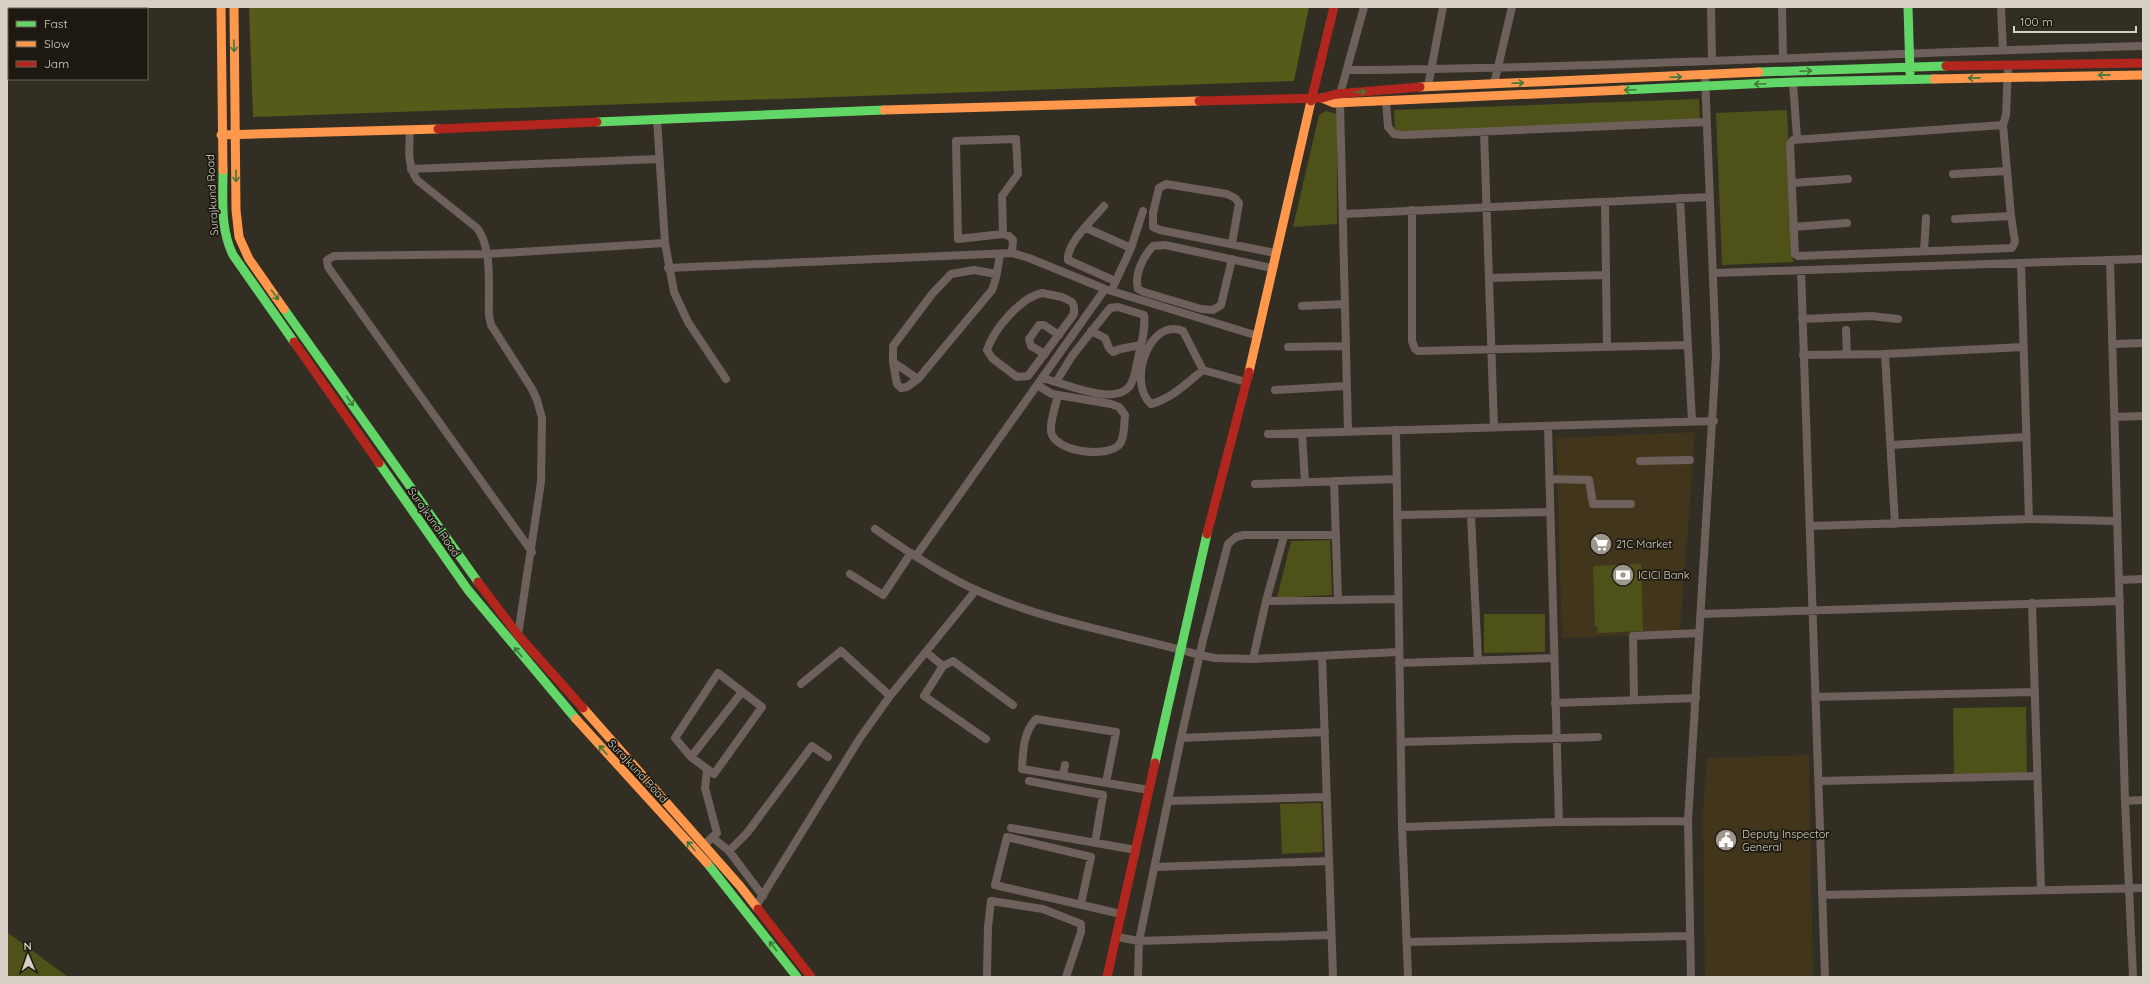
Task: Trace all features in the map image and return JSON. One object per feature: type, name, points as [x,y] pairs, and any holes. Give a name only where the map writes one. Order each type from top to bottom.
[{"type":"street","name":"Surajkund Road","points":[[221,7],[221,135],[223,215],[226,241],[233,255],[289,338],[472,595],[523,658],[604,751],[712,870],[797,977]]},
{"type":"street","name":"Surajkund Road","points":[[234,7],[237,227],[243,249],[434,520],[518,635],[704,845],[756,906],[811,977]]},
{"type":"street","points":[[1107,977],[1180,649],[1258,336],[1275,253],[1334,7]]},
{"type":"street","points":[[1348,431],[1340,98],[1364,7]]},
{"type":"street","points":[[1428,86],[1430,69],[1443,7]]},
{"type":"street","points":[[1494,84],[1512,7]]},
{"type":"street","points":[[1711,7],[1712,60]]},
{"type":"street","points":[[1782,7],[1783,57]]},
{"type":"street","points":[[1908,7],[1910,79]]},
{"type":"street","points":[[2001,7],[2003,50]]},
{"type":"street","points":[[1348,70],[1498,68],[1909,52],[2143,46]]},
{"type":"street","points":[[1651,62],[1653,78]]},
{"type":"street","points":[[221,135],[410,130],[657,118],[1312,98],[1322,98],[1334,103],[1340,98],[1428,86],[1653,78],[1910,66],[2008,66],[2143,63]]},
{"type":"street","points":[[1577,80],[1578,65]]},
{"type":"street","points":[[2003,126],[1797,138],[1791,141],[1794,252],[1798,256],[2012,248],[2015,242],[2010,216],[2003,126],[2009,77],[2008,66]]},
{"type":"street","points":[[1691,977],[1689,936],[1688,821],[1714,421],[1716,355],[1714,273],[1709,197],[1705,75]]},
{"type":"street","points":[[1340,98],[1386,101],[1793,82],[2143,75]]},
{"type":"street","points":[[1793,82],[1797,138]]},
{"type":"street","points":[[1386,101],[1388,127],[1394,134],[1484,132],[1706,122]]},
{"type":"street","points":[[657,118],[658,159],[664,243],[674,292],[686,317],[726,379]]},
{"type":"street","points":[[410,130],[411,169],[421,184],[477,228],[485,241],[487,254],[489,316],[491,325],[532,389],[542,418],[542,482],[518,635]]},
{"type":"street","points":[[1484,132],[1494,427]]},
{"type":"street","points":[[1003,234],[1002,196],[1018,174],[1016,139],[956,141],[958,238],[1003,234],[1009,236],[1013,240],[1012,253]]},
{"type":"street","points":[[411,169],[658,159]]},
{"type":"street","points":[[1953,174],[2007,171]]},
{"type":"street","points":[[1792,183],[1848,179]]},
{"type":"street","points":[[1232,244],[1239,203],[1235,198],[1227,194],[1166,184],[1159,188],[1153,213],[1154,226],[1160,230],[1275,253]]},
{"type":"street","points":[[1343,214],[1709,197]]},
{"type":"street","points":[[1680,198],[1692,421]]},
{"type":"street","points":[[1605,202],[1607,347]]},
{"type":"street","points":[[1104,206],[1067,252],[1068,260],[1115,281]]},
{"type":"street","points":[[1412,210],[1412,341],[1415,349],[1421,352],[1688,345]]},
{"type":"street","points":[[850,574],[883,595],[1062,349],[1115,281],[1131,248],[1143,211]]},
{"type":"street","points":[[1955,219],[2010,216]]},
{"type":"street","points":[[1924,251],[1926,218]]},
{"type":"street","points":[[1793,227],[1846,222]]},
{"type":"street","points":[[1086,228],[1131,248]]},
{"type":"street","points":[[532,552],[327,263],[330,258],[334,256],[487,254],[664,243]]},
{"type":"street","points":[[1232,259],[1221,305],[1213,310],[1201,309],[1138,289],[1136,280],[1146,254],[1153,246],[1165,245],[1232,259],[1272,268]]},
{"type":"street","points":[[668,268],[1012,253],[1029,258],[1108,290],[1258,336]]},
{"type":"street","points":[[996,274],[974,270],[951,274],[932,294],[893,346],[893,362],[896,384],[901,388],[907,387],[918,379],[992,290],[996,274],[1000,254]]},
{"type":"street","points":[[1714,273],[2143,259]]},
{"type":"street","points":[[2110,260],[2125,801],[2133,977]]},
{"type":"street","points":[[2021,263],[2025,437],[2029,519]]},
{"type":"street","points":[[1801,270],[1803,355],[1811,526],[1812,612],[1819,781],[1824,977]]},
{"type":"street","points":[[1489,278],[1606,275]]},
{"type":"street","points":[[1042,293],[1062,297],[1072,302],[1074,314],[1059,335],[1028,376],[1017,377],[992,358],[988,350],[992,337],[1023,301],[1031,295],[1042,293]]},
{"type":"street","points":[[1302,306],[1345,304]]},
{"type":"street","points":[[1039,382],[1056,382],[1104,396],[1123,392],[1130,387],[1135,374],[1145,324],[1144,315],[1118,307],[1110,308],[1091,331],[1056,382]]},
{"type":"street","points":[[1802,319],[1871,316],[1898,319]]},
{"type":"street","points":[[1045,354],[1031,346],[1029,339],[1033,331],[1039,325],[1044,325],[1059,335]]},
{"type":"street","points":[[1203,370],[1170,396],[1151,404],[1146,400],[1139,381],[1148,346],[1157,336],[1168,329],[1176,328],[1183,331],[1203,370],[1246,382]]},
{"type":"street","points":[[1846,330],[1847,355]]},
{"type":"street","points":[[1091,331],[1105,338],[1111,351],[1141,345]]},
{"type":"street","points":[[1053,343],[1062,349]]},
{"type":"street","points":[[2113,344],[2143,343]]},
{"type":"street","points":[[1288,347],[1346,346]]},
{"type":"street","points":[[1803,355],[1886,354],[2023,347]]},
{"type":"street","points":[[1886,354],[1895,524]]},
{"type":"street","points":[[893,362],[918,379]]},
{"type":"street","points":[[1039,382],[1052,394],[1058,396],[1111,404],[1119,407],[1125,415],[1120,443],[1114,449],[1102,452],[1068,448],[1052,435],[1050,429],[1058,396]]},
{"type":"street","points":[[1274,390],[1347,386]]},
{"type":"street","points":[[2115,417],[2143,416]]},
{"type":"street","points":[[1268,434],[1714,421]]},
{"type":"street","points":[[1548,426],[1558,822]]},
{"type":"street","points":[[1396,430],[1402,827],[1408,977]]},
{"type":"street","points":[[1302,433],[1305,482]]},
{"type":"street","points":[[1892,445],[2025,437]]},
{"type":"street","points":[[1640,461],[1690,460]]},
{"type":"street","points":[[1255,484],[1396,479]]},
{"type":"street","points":[[1549,479],[1589,480],[1593,504],[1631,504]]},
{"type":"street","points":[[1334,481],[1338,599]]},
{"type":"street","points":[[1397,516],[1550,512]]},
{"type":"street","points":[[1471,515],[1478,660]]},
{"type":"street","points":[[1811,526],[2029,519],[2118,521]]},
{"type":"street","points":[[875,529],[914,554],[976,590],[1033,611],[1200,655],[1215,658],[1252,659],[1399,652]]},
{"type":"street","points":[[1138,977],[1139,941],[1154,866],[1200,655],[1227,548],[1232,539],[1244,536],[1336,535]]},
{"type":"street","points":[[1252,659],[1284,536]]},
{"type":"street","points":[[2119,580],[2143,579]]},
{"type":"street","points":[[756,906],[860,738],[890,696],[976,590]]},
{"type":"street","points":[[1266,601],[1398,599]]},
{"type":"street","points":[[1701,614],[1812,612],[2120,601]]},
{"type":"street","points":[[2032,603],[2041,890]]},
{"type":"street","points":[[1634,700],[1633,636],[1700,633]]},
{"type":"street","points":[[801,684],[841,651],[890,696]]},
{"type":"street","points":[[926,652],[943,666]]},
{"type":"street","points":[[1322,656],[1333,977]]},
{"type":"street","points":[[1399,663],[1554,658]]},
{"type":"street","points":[[986,739],[924,696],[943,666],[953,661],[1013,705]]},
{"type":"street","points":[[718,673],[762,707],[714,774],[691,757],[675,738],[718,673]]},
{"type":"street","points":[[691,757],[742,692]]},
{"type":"street","points":[[1815,697],[2034,692]]},
{"type":"street","points":[[1555,703],[1696,698]]},
{"type":"street","points":[[1106,783],[1116,732],[1036,719],[1028,727],[1023,748],[1022,768],[1106,783],[1149,790]]},
{"type":"street","points":[[1181,738],[1325,732]]},
{"type":"street","points":[[1401,742],[1598,738]]},
{"type":"street","points":[[729,851],[747,833],[812,746],[828,757]]},
{"type":"street","points":[[1063,775],[1065,765]]},
{"type":"street","points":[[704,845],[717,833],[705,788],[707,770]]},
{"type":"street","points":[[1819,781],[2037,776]]},
{"type":"street","points":[[1029,782],[1103,795],[1095,843]]},
{"type":"street","points":[[1168,801],[1327,797]]},
{"type":"street","points":[[2125,801],[2143,800]]},
{"type":"street","points":[[1402,827],[1558,822],[1688,821]]},
{"type":"street","points":[[1011,828],[1136,850]]},
{"type":"street","points":[[712,837],[729,851],[763,896]]},
{"type":"street","points":[[1081,904],[1091,857],[1007,837],[995,885],[1121,914]]},
{"type":"street","points":[[1154,866],[1329,861]]},
{"type":"street","points":[[1822,895],[2143,888]]},
{"type":"street","points":[[988,977],[988,926],[991,901],[1043,909],[1081,924],[1081,932],[1066,977]]},
{"type":"street","points":[[1117,937],[1139,941],[1331,935]]},
{"type":"street","points":[[1406,942],[1689,936]]},
{"type":"shaded area","points":[[1695,432],[1680,633],[1562,638],[1556,438]]},
{"type":"shaded area","points":[[1809,755],[1813,977],[1705,977],[1703,809],[1707,758]]},
{"type":"green space","points":[[249,7],[1309,7],[1294,81],[253,117]]},
{"type":"green space","points":[[1699,99],[1700,121],[1395,132],[1394,110]]},
{"type":"green space","points":[[1787,110],[1793,262],[1722,265],[1716,113]]},
{"type":"green space","points":[[1326,111],[1337,114],[1337,224],[1293,227],[1319,115]]},
{"type":"green space","points":[[1330,540],[1332,595],[1277,598],[1291,541]]},
{"type":"green space","points":[[1641,564],[1643,631],[1598,633],[1597,626],[1595,626],[1593,566]]},
{"type":"green space","points":[[1484,614],[1545,614],[1545,652],[1484,653]]},
{"type":"green space","points":[[2026,707],[2027,775],[1954,776],[1953,708]]},
{"type":"green space","points":[[1321,803],[1323,852],[1282,854],[1280,804]]},
{"type":"green space","points":[[7,932],[68,977],[7,977]]},
{"type":"traffic: fast","points":[[1908,7],[1910,73]]},
{"type":"traffic: fast","points":[[1759,72],[1946,66]]},
{"type":"traffic: fast","points":[[1623,90],[1793,82],[1934,79]]},
{"type":"traffic: fast","points":[[597,122],[884,110]]},
{"type":"traffic: fast","points":[[223,170],[224,224],[233,255],[294,342]]},
{"type":"traffic: fast","points":[[284,309],[478,582]]},
{"type":"traffic: fast","points":[[379,463],[468,590],[576,719]]},
{"type":"traffic: fast","points":[[1155,763],[1207,534]]},
{"type":"traffic: fast","points":[[707,863],[797,977]]},
{"type":"traffic: slow","points":[[221,7],[223,170]]},
{"type":"traffic: slow","points":[[234,7],[236,210],[239,237],[249,259],[284,309]]},
{"type":"traffic: slow","points":[[1420,87],[1759,72]]},
{"type":"traffic: slow","points":[[1934,79],[2143,75]]},
{"type":"traffic: slow","points":[[1322,98],[1334,103],[1623,90]]},
{"type":"traffic: slow","points":[[884,110],[1199,101]]},
{"type":"traffic: slow","points":[[1249,372],[1311,101]]},
{"type":"traffic: slow","points":[[221,135],[438,129]]},
{"type":"traffic: slow","points":[[583,708],[740,886],[758,909]]},
{"type":"traffic: slow","points":[[576,719],[707,863]]},
{"type":"traffic: jam","points":[[1311,101],[1334,7]]},
{"type":"traffic: jam","points":[[1946,66],[2143,63]]},
{"type":"traffic: jam","points":[[1199,101],[1322,98],[1336,94],[1420,87]]},
{"type":"traffic: jam","points":[[438,129],[597,122]]},
{"type":"traffic: jam","points":[[294,342],[379,463]]},
{"type":"traffic: jam","points":[[1207,534],[1249,372]]},
{"type":"traffic: jam","points":[[478,582],[518,635],[583,708]]},
{"type":"traffic: jam","points":[[1107,977],[1155,763]]},
{"type":"traffic: jam","points":[[758,909],[811,977]]},
{"type":"place","name":"21C Market","points":[[1601,544]]},
{"type":"place","name":"ICICI Bank","points":[[1623,575]]},
{"type":"place","name":"Deputy Inspector General","points":[[1726,840]]}]
